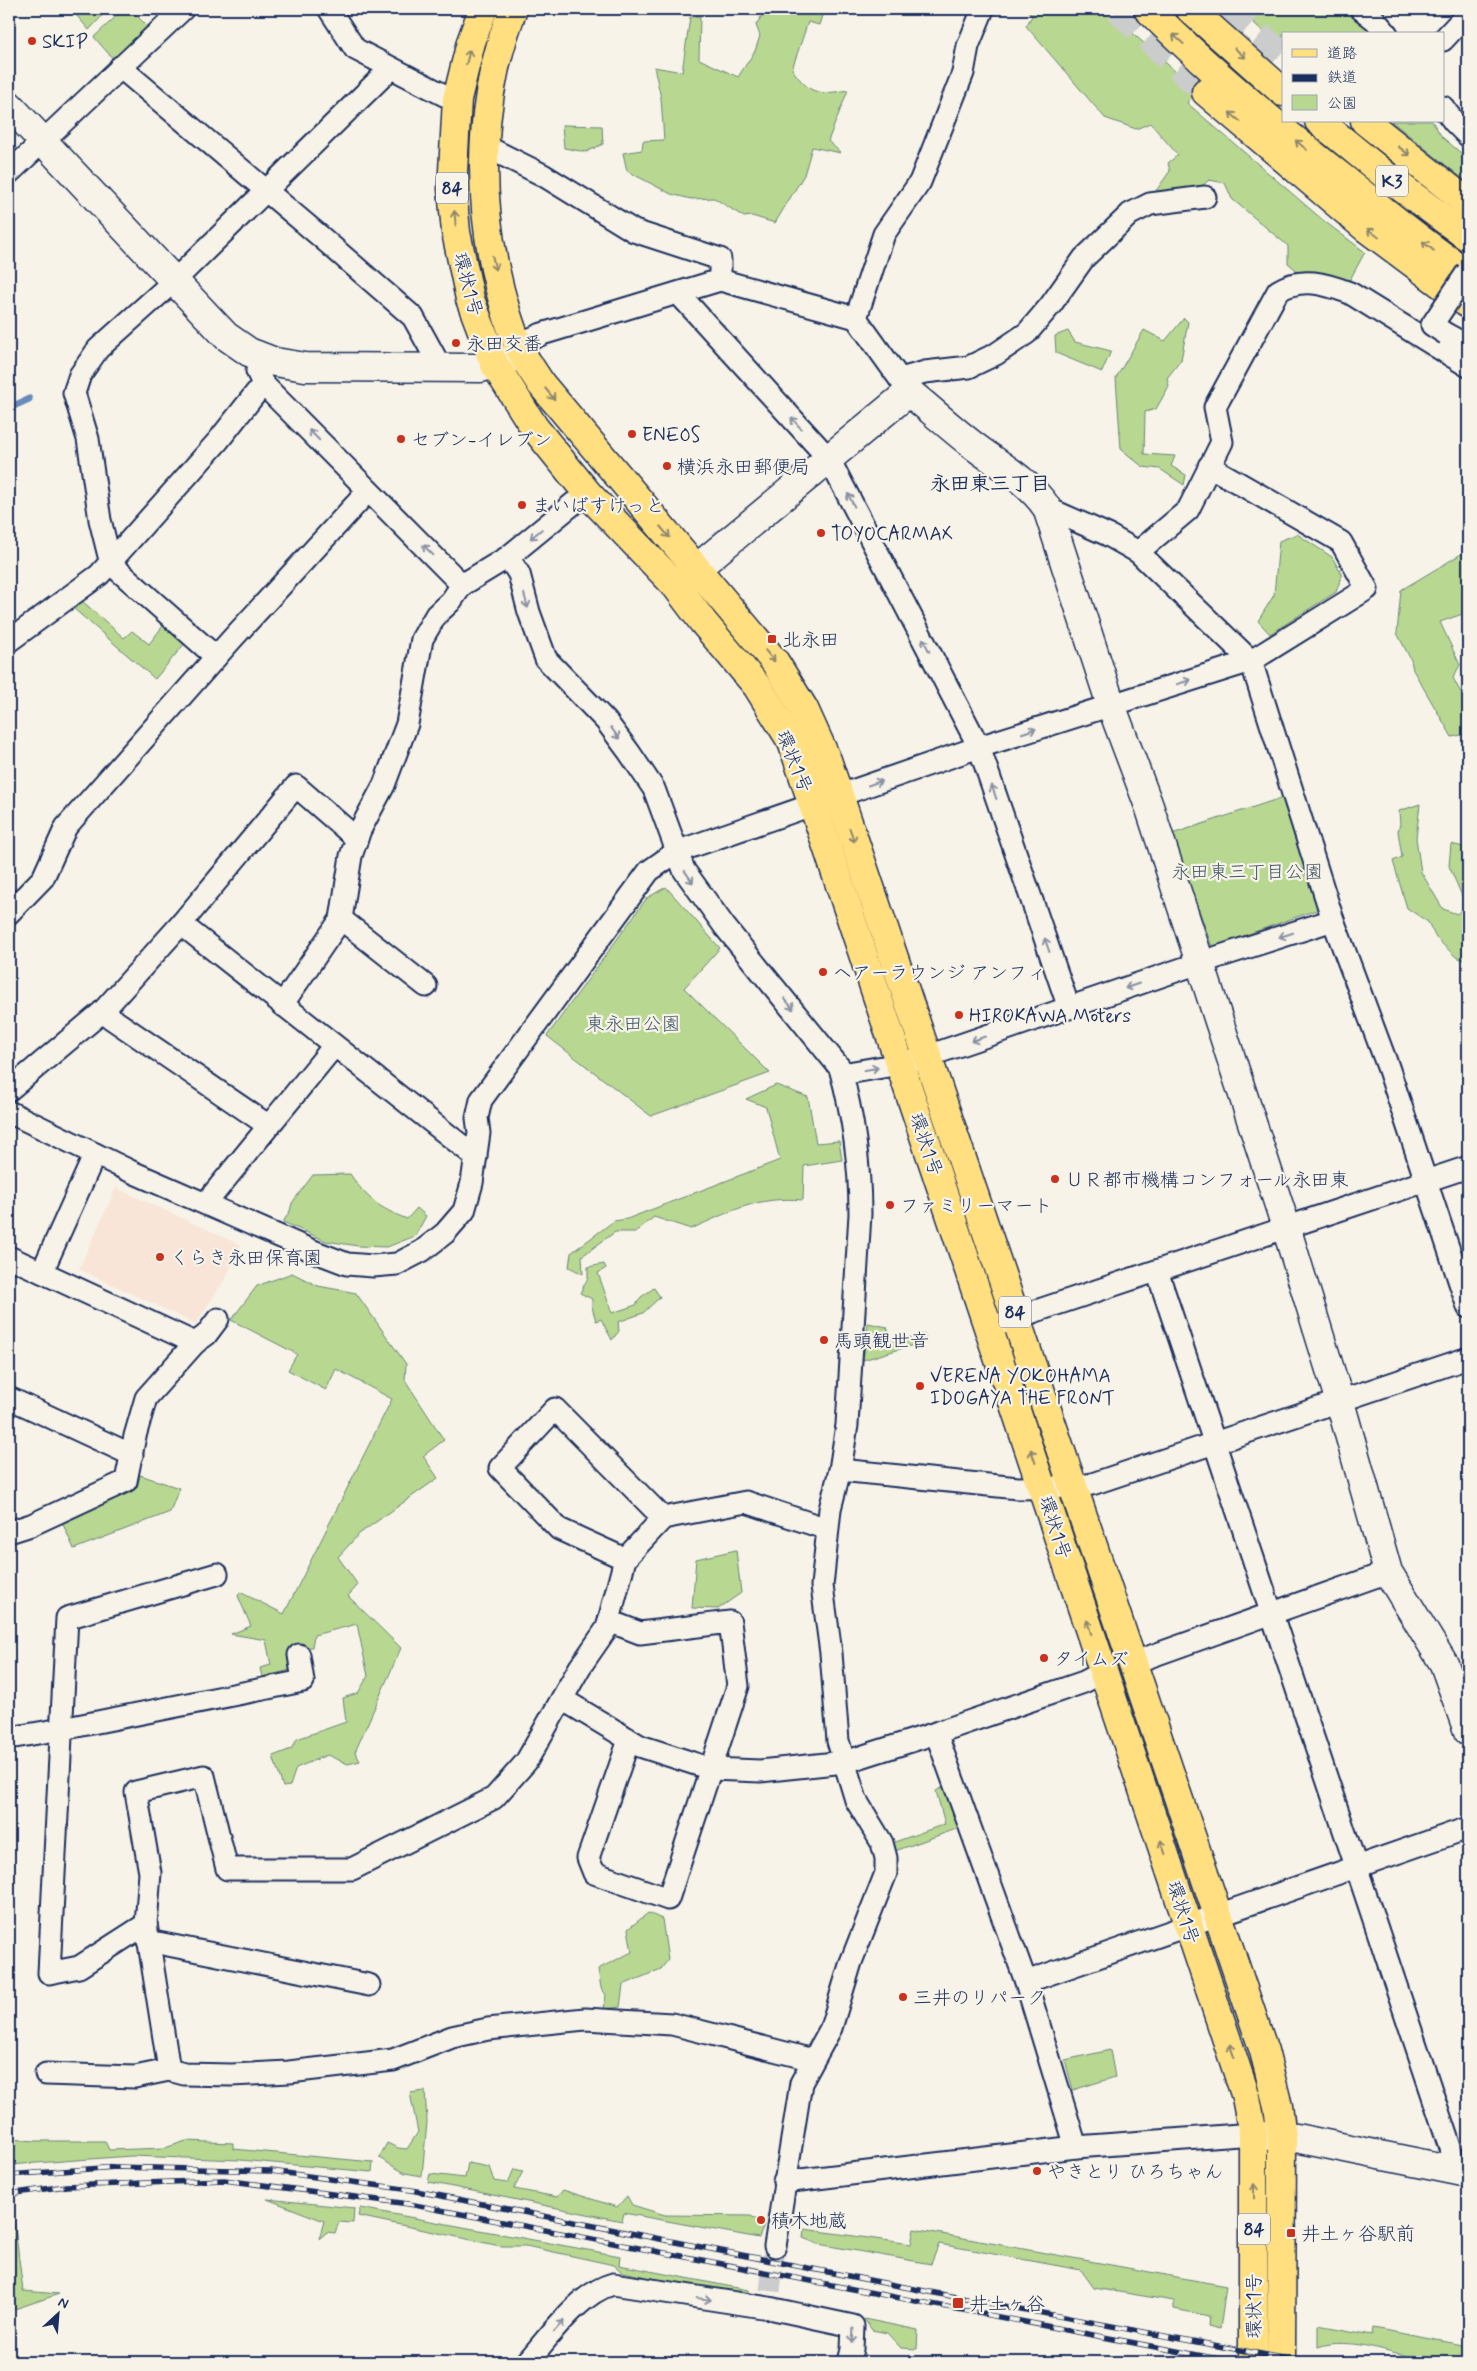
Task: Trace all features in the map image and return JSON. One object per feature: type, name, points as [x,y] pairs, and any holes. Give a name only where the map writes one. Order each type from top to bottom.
[{"type":"main road","name":"環状1号","points":[[483,9],[471,42],[457,99],[452,189],[456,232],[470,300],[495,365],[534,427],[589,494],[686,578],[775,662],[804,709],[827,760],[1264,2051],[1278,2106],[1282,2137],[1281,2362]]},
{"type":"main road","name":"環状1号","points":[[513,9],[496,60],[489,95],[484,146],[484,190],[492,259],[508,318],[520,349],[541,384],[686,578],[702,622],[757,686],[792,742],[1044,1488],[1103,1672],[1235,2061],[1250,2112],[1253,2134],[1253,2362]]},
{"type":"main road","name":"K3","points":[[1148,9],[1234,88],[1321,162],[1434,251],[1468,273]]},
{"type":"main road","points":[[1190,9],[1282,91]]},
{"type":"main road","points":[[1206,92],[1366,228],[1468,304]]},
{"type":"main road","name":"K3","points":[[1320,122],[1390,179],[1468,237]]},
{"type":"main road","points":[[1366,122],[1468,203]]},
{"type":"street","points":[[9,173],[183,9]]},
{"type":"street","points":[[329,9],[356,48],[444,95],[457,99]]},
{"type":"street","points":[[856,318],[884,234],[923,175],[960,80],[968,46],[984,9]]},
{"type":"street","points":[[1361,9],[1375,20],[1385,32]]},
{"type":"street","points":[[1444,39],[1468,13]]},
{"type":"street","points":[[120,67],[413,317],[441,368]]},
{"type":"street","points":[[216,657],[111,564],[100,520],[88,438],[74,393],[80,375],[98,349],[175,280],[391,68]]},
{"type":"street","points":[[9,104],[226,336],[249,352],[276,362],[305,367],[481,368],[495,365],[542,334],[720,280],[856,318],[905,385],[974,446],[1013,474],[1039,496],[1047,508],[1111,705],[1149,806],[1286,1227],[1340,1402],[1388,1572],[1444,1664],[1468,1731]]},
{"type":"street","points":[[1444,108],[1468,136]]},
{"type":"street","points":[[484,146],[543,175],[634,231],[720,259],[720,280]]},
{"type":"street","points":[[686,578],[829,459],[905,385],[925,372],[969,367],[996,354],[1027,333],[1050,306],[1084,258],[1130,214],[1150,204],[1205,197]]},
{"type":"street","points":[[1468,273],[1432,325],[1468,346]]},
{"type":"street","points":[[1138,552],[1188,510],[1222,442],[1215,407],[1278,290],[1289,283],[1305,282],[1329,285],[1350,293],[1468,366]]},
{"type":"street","points":[[678,293],[829,459],[978,747],[1069,1008]]},
{"type":"street","points":[[249,352],[263,384],[462,585]]},
{"type":"street","points":[[9,641],[100,575],[111,564],[218,441],[263,384]]},
{"type":"street","points":[[9,1112],[95,1154],[313,1251],[347,1264],[373,1266],[398,1264],[422,1251],[445,1233],[464,1211],[472,1183],[476,1157],[479,1133],[477,1118],[481,1100],[649,871],[676,852],[813,806],[978,747],[1250,661],[1366,589],[1341,542],[1210,466]]},
{"type":"street","points":[[9,913],[43,878],[66,827],[216,657],[368,490]]},
{"type":"street","points":[[282,1005],[341,919],[351,856],[357,839],[384,785],[407,724],[422,639],[436,615],[451,601],[462,585],[508,557],[574,503],[589,494]]},
{"type":"street","points":[[1047,508],[1108,535],[1138,552],[1250,661],[1332,920],[1388,1067],[1468,1307]]},
{"type":"street","points":[[508,557],[519,574],[529,612],[546,659],[606,721],[654,789],[684,870],[726,927],[840,1068],[848,1094],[860,1188],[860,1214],[846,1424],[840,1470],[828,1529],[822,1586],[831,1653],[838,1741],[856,1800],[882,1842],[886,1858],[886,1873],[851,1962],[831,2028],[801,2084],[775,2246]]},
{"type":"street","points":[[9,1090],[102,1012],[182,924],[296,786],[357,839]]},
{"type":"street","points":[[341,919],[426,986]]},
{"type":"street","points":[[842,1074],[900,1064],[928,1056],[1199,963],[1332,920]]},
{"type":"street","points":[[182,924],[476,1157]]},
{"type":"street","points":[[102,1012],[269,1126]]},
{"type":"street","points":[[206,1203],[334,1046]]},
{"type":"street","points":[[42,1272],[95,1154]]},
{"type":"street","points":[[989,1328],[1468,1167]]},
{"type":"street","points":[[9,1257],[195,1343]]},
{"type":"street","points":[[1157,1271],[1450,2148],[1461,2172]]},
{"type":"street","points":[[9,1532],[30,1525],[126,1481],[146,1398],[218,1319]]},
{"type":"street","points":[[840,1470],[1018,1488],[1074,1487],[1092,1484],[1468,1358]]},
{"type":"street","points":[[9,1398],[132,1455]]},
{"type":"street","points":[[625,1559],[559,1529],[500,1468],[555,1409],[663,1518]]},
{"type":"street","points":[[169,2070],[147,1933],[150,1873],[136,1792],[204,1776],[227,1869],[352,1869],[494,1798],[526,1762],[580,1667],[607,1628],[625,1559],[663,1518],[746,1502],[828,1529]]},
{"type":"street","points":[[1132,1663],[1388,1572]]},
{"type":"street","points":[[217,1574],[67,1618],[49,1973],[79,1966],[147,1933],[369,1985]]},
{"type":"street","points":[[609,1621],[640,1633],[730,1622],[738,1686],[668,1899],[594,1873],[588,1858],[629,1740]]},
{"type":"street","points":[[9,1738],[62,1730],[303,1681],[299,1655]]},
{"type":"street","points":[[562,1698],[629,1740],[662,1754],[711,1769],[760,1771],[845,1762],[936,1734],[1084,1682],[1103,1672]]},
{"type":"street","points":[[936,1734],[1026,1982],[1076,2147]]},
{"type":"street","points":[[1026,1982],[1468,1828]]},
{"type":"street","points":[[46,2074],[135,2077],[169,2070],[184,2074],[231,2075],[308,2070],[393,2060],[452,2037],[488,2029],[585,2019],[672,2024],[813,2060]]},
{"type":"street","points":[[784,2182],[1076,2147],[1253,2134],[1282,2137],[1461,2172]]},
{"type":"street","points":[[526,2362],[589,2295],[603,2286],[613,2284],[769,2300],[853,2326],[852,2349],[849,2362]]},
{"type":"shaded area","name":"くらき永田保育園","points":[[116,1188],[241,1245],[225,1279],[196,1324],[79,1269]]},
{"type":"green space","points":[[71,9],[96,9],[102,16],[89,30]]},
{"type":"green space","points":[[124,9],[130,9],[147,26],[114,60],[94,37]]},
{"type":"green space","points":[[766,9],[824,9],[819,25],[808,22],[792,69],[804,84],[815,91],[848,90],[828,141],[841,153],[812,147],[804,175],[775,223],[752,216],[744,217],[714,198],[691,199],[671,194],[627,171],[623,153],[642,150],[643,141],[664,140],[661,98],[654,67],[682,72],[690,17],[700,16],[699,59],[738,77],[755,51],[760,36],[756,25]]},
{"type":"green space","points":[[1026,9],[1106,9],[1197,91],[1187,103],[1324,221],[1365,252],[1347,285],[1302,275],[1288,263],[1288,246],[1232,199],[1225,183],[1209,180],[1198,189],[1153,195],[1170,171],[1168,163],[1178,155],[1150,123],[1136,129],[1105,118],[1026,26],[1032,16]]},
{"type":"green space","points":[[1239,9],[1344,9],[1359,18],[1371,32],[1282,32],[1281,48]]},
{"type":"green space","points":[[1392,122],[1433,122],[1442,137],[1468,159],[1468,183]]},
{"type":"green space","points":[[562,125],[602,126],[603,144],[586,152],[564,148]]},
{"type":"green space","points":[[1184,318],[1188,322],[1181,360],[1167,378],[1169,386],[1156,409],[1145,412],[1144,454],[1175,456],[1171,466],[1186,475],[1184,485],[1160,469],[1143,467],[1121,449],[1116,378],[1144,330],[1165,341]]},
{"type":"green space","points":[[1068,331],[1075,342],[1111,351],[1102,372],[1056,353],[1055,336]]},
{"type":"green space","points":[[1297,534],[1332,557],[1342,575],[1336,592],[1270,634],[1258,621],[1274,595],[1279,541]]},
{"type":"green space","points":[[1468,550],[1468,612],[1440,622],[1460,665],[1453,678],[1467,704],[1466,734],[1452,737],[1413,670],[1411,660],[1397,633],[1401,590]]},
{"type":"green space","points":[[81,600],[124,638],[132,631],[149,644],[166,622],[186,642],[155,679],[73,608]]},
{"type":"green space","name":"永田東三丁目公園","points":[[1284,797],[1319,909],[1212,947],[1172,834]]},
{"type":"green space","points":[[1420,804],[1416,838],[1421,872],[1443,909],[1457,914],[1466,905],[1449,866],[1451,844],[1468,848],[1467,961],[1456,957],[1436,938],[1428,922],[1407,908],[1393,861],[1402,857],[1398,831],[1400,824],[1399,811]]},
{"type":"green space","name":"東永田公園","points":[[666,887],[720,948],[684,988],[770,1073],[651,1116],[547,1036],[647,898]]},
{"type":"green space","points":[[776,1085],[808,1097],[816,1143],[839,1141],[842,1160],[804,1166],[803,1200],[772,1200],[745,1206],[691,1229],[654,1217],[635,1232],[615,1232],[582,1256],[583,1274],[569,1267],[571,1253],[614,1221],[627,1219],[780,1160],[766,1107],[746,1099]]},
{"type":"green space","points":[[350,1174],[362,1190],[381,1207],[407,1219],[417,1208],[426,1216],[415,1236],[387,1247],[358,1246],[326,1241],[283,1222],[290,1211],[292,1203],[313,1175]]},
{"type":"green space","points":[[604,1264],[606,1268],[598,1273],[612,1313],[636,1305],[641,1297],[654,1288],[660,1297],[643,1313],[618,1322],[619,1331],[612,1340],[601,1319],[596,1321],[592,1299],[580,1293],[588,1278],[588,1267]]},
{"type":"green space","points":[[292,1273],[318,1286],[356,1293],[406,1364],[405,1380],[444,1440],[423,1456],[438,1478],[359,1534],[338,1557],[358,1585],[348,1596],[401,1648],[355,1752],[360,1761],[348,1764],[327,1755],[296,1768],[290,1786],[283,1787],[273,1756],[291,1749],[297,1739],[346,1722],[343,1698],[358,1693],[368,1676],[357,1624],[314,1635],[312,1647],[291,1648],[294,1669],[262,1677],[260,1668],[271,1665],[266,1640],[231,1634],[251,1626],[238,1596],[240,1592],[284,1614],[392,1399],[336,1369],[326,1390],[288,1370],[297,1354],[231,1320],[257,1286]]},
{"type":"green space","points":[[868,1323],[887,1327],[892,1342],[924,1334],[927,1341],[863,1360]]},
{"type":"green space","points":[[140,1475],[179,1488],[170,1512],[74,1549],[62,1522],[137,1488]]},
{"type":"green space","points":[[736,1550],[741,1593],[718,1609],[692,1608],[696,1559]]},
{"type":"green space","points":[[945,1786],[959,1828],[895,1851],[892,1843],[945,1824],[936,1791]]},
{"type":"green space","points":[[648,1913],[662,1919],[668,1960],[661,1969],[623,1985],[620,2007],[604,2009],[606,1995],[601,1988],[598,1969],[632,1952],[628,1929]]},
{"type":"green space","points":[[1110,2050],[1115,2077],[1073,2090],[1065,2060]]},
{"type":"green space","points":[[425,2091],[427,2122],[422,2176],[405,2173],[379,2158],[387,2143],[398,2148],[407,2149],[418,2132],[410,2093]]},
{"type":"green space","points":[[9,2139],[105,2141],[109,2150],[165,2148],[186,2141],[233,2143],[233,2149],[373,2162],[372,2172],[240,2160],[131,2156],[9,2165]]},
{"type":"green space","points":[[468,2163],[489,2167],[494,2181],[508,2183],[514,2169],[523,2171],[514,2189],[557,2197],[563,2190],[617,2207],[627,2196],[632,2205],[665,2215],[751,2216],[764,2224],[759,2238],[624,2213],[622,2221],[428,2182],[430,2174],[465,2178]]},
{"type":"green space","points":[[267,2199],[354,2208],[353,2223],[339,2222],[335,2233],[327,2232],[319,2239],[324,2221]]},
{"type":"green space","points":[[360,2208],[620,2256],[619,2265],[748,2290],[748,2297],[622,2272],[614,2265],[526,2246],[500,2246],[358,2216]]},
{"type":"green space","points":[[9,2219],[14,2219],[23,2291],[59,2294],[9,2311]]},
{"type":"green space","points":[[804,2229],[911,2244],[914,2229],[1226,2286],[1220,2329],[1208,2326],[1209,2316],[1174,2309],[1174,2301],[1094,2288],[1081,2270],[939,2244],[931,2264],[818,2244],[803,2238]]},
{"type":"green space","points":[[864,2319],[918,2330],[917,2349],[901,2348],[887,2333],[872,2330]]},
{"type":"green space","points":[[1318,2325],[1372,2335],[1373,2328],[1468,2346],[1468,2362],[1433,2362],[1345,2343],[1318,2347]]},
{"type":"waterway","points":[[9,408],[29,399]]},
{"type":"tunnel","points":[[1118,9],[1206,92]]},
{"type":"tunnel","points":[[1227,9],[1282,55]]},
{"type":"tunnel","points":[[770,2291],[775,2246]]},
{"type":"railway","points":[[9,2175],[116,2167],[271,2171],[411,2190],[940,2294],[1304,2362]]},
{"type":"railway","points":[[9,2194],[66,2186],[224,2180],[409,2204],[1234,2362]]},
{"type":"place","name":"SKIP","points":[[32,41]]},
{"type":"place","name":"永田交番","points":[[456,343]]},
{"type":"place","name":"ENEOS","points":[[632,434]]},
{"type":"place","name":"セブン-イレブン","points":[[401,439]]},
{"type":"place","name":"横浜永田郵便局","points":[[667,466]]},
{"type":"place","name":"まいばすけっと","points":[[522,505]]},
{"type":"place","name":"TOYOCARMAX","points":[[821,533]]},
{"type":"place","name":"北永田","points":[[772,639]]},
{"type":"place","name":"ヘアーラウンジ アンフィ","points":[[823,972]]},
{"type":"place","name":"HIROKAWA Moters","points":[[959,1015]]},
{"type":"place","name":"ＵＲ都市機構コンフォール永田東","points":[[1055,1179]]},
{"type":"place","name":"ファミリーマート","points":[[890,1205]]},
{"type":"place","name":"くらき永田保育園","points":[[160,1257]]},
{"type":"place","name":"馬頭観世音","points":[[824,1340]]},
{"type":"place","name":"VERENA YOKOHAMA IDOGAYA THE FRONT","points":[[920,1386]]},
{"type":"place","name":"タイムズ","points":[[1044,1658]]},
{"type":"place","name":"三井のリパーク","points":[[903,1997]]},
{"type":"place","name":"やきとり ひろちゃん","points":[[1037,2171]]},
{"type":"place","name":"積木地蔵","points":[[761,2220]]},
{"type":"place","name":"井土ヶ谷駅前","points":[[1291,2233]]},
{"type":"place","name":"井土ヶ谷","points":[[958,2303]]},
{"type":"district","name":"永田東三丁目","points":[[990,483]]}]
